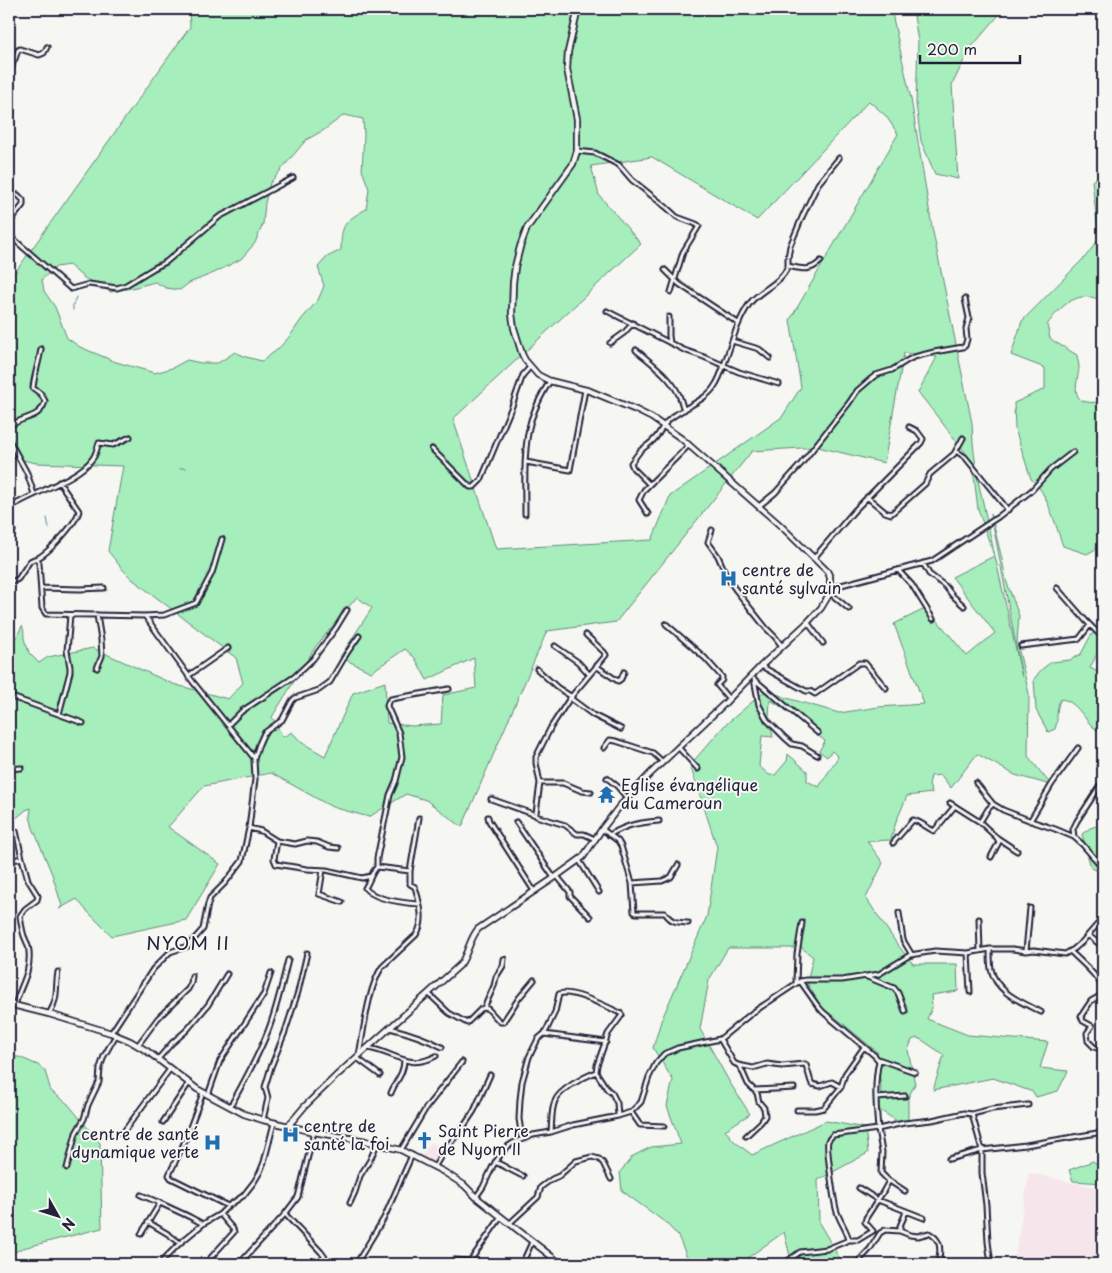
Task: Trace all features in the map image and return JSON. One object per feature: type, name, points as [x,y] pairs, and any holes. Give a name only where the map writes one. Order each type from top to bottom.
[{"type":"street","points":[[288,1126],[319,1092],[460,965],[474,933],[478,929],[556,877],[587,852],[602,829],[628,798],[678,747],[753,677],[760,666],[808,623],[820,608],[830,590],[830,577],[814,558],[759,506],[682,439],[652,418],[636,410],[585,390],[550,381],[530,367],[522,354],[512,314],[513,283],[517,257],[527,228],[573,164],[577,151],[577,119],[567,70],[568,52],[578,9]]},
{"type":"street","points":[[9,78],[18,50],[39,55],[44,53],[47,47]]},
{"type":"street","points":[[9,59],[14,60]]},
{"type":"street","points":[[577,151],[595,153],[619,165],[632,180],[666,206],[677,217],[698,226],[683,252],[671,292]]},
{"type":"street","points":[[650,484],[631,464],[640,452],[657,437],[668,419],[711,391],[724,366],[738,323],[755,298],[773,285],[786,271],[790,246],[803,215],[818,184],[839,158]]},
{"type":"street","points":[[9,235],[71,289],[94,284],[122,288],[166,262],[219,217],[293,178]]},
{"type":"street","points":[[9,223],[23,205],[23,200],[18,195]]},
{"type":"street","points":[[788,266],[808,269],[821,261]]},
{"type":"street","points":[[664,270],[679,284],[738,323]]},
{"type":"street","points":[[759,506],[775,493],[801,464],[857,391],[872,378],[892,370],[914,357],[965,346],[967,339],[966,328],[969,318],[965,299]]},
{"type":"street","points":[[607,310],[684,350],[704,356],[739,372],[779,384]]},
{"type":"street","points":[[669,317],[671,343]]},
{"type":"street","points":[[610,343],[633,323]]},
{"type":"street","points":[[732,341],[759,349],[770,358]]},
{"type":"street","points":[[9,427],[38,414],[44,407],[45,401],[41,394],[33,388],[41,349]]},
{"type":"street","points":[[636,350],[669,380],[679,395],[684,410]]},
{"type":"street","points":[[432,449],[470,487],[474,487],[481,480],[523,375],[530,367]]},
{"type":"street","points":[[525,514],[526,450],[531,421],[541,396],[550,381]]},
{"type":"street","points":[[526,462],[570,470],[585,390]]},
{"type":"street","points":[[814,558],[854,510],[921,443],[923,439],[917,431],[909,427]]},
{"type":"street","points":[[9,505],[14,505],[69,478],[92,459],[99,443],[113,445],[130,437]]},
{"type":"street","points":[[867,497],[885,512],[891,514],[925,484],[930,474],[956,452],[963,438]]},
{"type":"street","points":[[9,440],[27,473],[34,494]]},
{"type":"street","points":[[648,514],[639,500],[644,490],[689,445]]},
{"type":"street","points":[[956,452],[970,462],[1008,510]]},
{"type":"street","points":[[830,590],[932,561],[1008,510],[1032,490],[1051,469],[1073,452]]},
{"type":"street","points":[[9,580],[16,580],[31,560],[37,559],[62,537],[78,517],[79,511],[60,482]]},
{"type":"street","points":[[9,519],[12,531],[9,535]]},
{"type":"street","points":[[712,530],[708,542],[718,556],[730,582],[782,646]]},
{"type":"street","points":[[37,559],[39,562],[42,608],[44,613],[48,615],[164,615],[196,603],[212,573],[222,540]]},
{"type":"street","points":[[923,563],[929,574],[945,586],[964,606]]},
{"type":"street","points":[[898,570],[912,585],[933,619]]},
{"type":"street","points":[[41,588],[104,588]]},
{"type":"street","points":[[1057,588],[1103,638]]},
{"type":"street","points":[[830,590],[849,609]]},
{"type":"street","points":[[228,725],[242,711],[294,677],[313,658],[347,610]]},
{"type":"street","points":[[59,714],[70,672],[67,651],[70,615]]},
{"type":"street","points":[[97,615],[102,656],[97,668]]},
{"type":"street","points":[[146,616],[188,676],[254,759]]},
{"type":"street","points":[[808,623],[823,643]]},
{"type":"street","points":[[666,624],[704,658],[722,678],[717,685],[728,699]]},
{"type":"street","points":[[1021,646],[1079,639],[1090,625]]},
{"type":"street","points":[[536,816],[540,783],[536,757],[550,727],[571,697],[606,655],[586,635]]},
{"type":"street","points":[[67,1168],[76,1133],[84,1119],[88,1105],[99,1082],[100,1068],[114,1034],[153,969],[170,952],[188,946],[203,929],[210,898],[225,883],[242,861],[249,828],[255,779],[254,759],[264,733],[282,720],[295,698],[320,690],[330,682],[359,636]]},
{"type":"street","points":[[555,646],[578,662],[589,674]]},
{"type":"street","points":[[188,676],[228,648]]},
{"type":"street","points":[[760,666],[806,691],[816,694],[862,662],[867,665],[886,688]]},
{"type":"street","points":[[596,666],[618,681],[624,672]]},
{"type":"street","points":[[537,669],[593,715],[621,729]]},
{"type":"street","points":[[753,677],[818,733]]},
{"type":"street","points":[[753,677],[759,706],[767,720],[792,744],[802,746],[817,755]]},
{"type":"street","points":[[378,868],[377,858],[390,795],[396,781],[402,757],[399,733],[387,706],[388,702],[391,699],[449,689]]},
{"type":"street","points":[[9,696],[84,723]]},
{"type":"street","points":[[604,748],[610,740],[616,741],[653,753],[663,762]]},
{"type":"street","points":[[678,747],[698,769]]},
{"type":"street","points":[[1030,821],[1052,784],[1078,748]]},
{"type":"street","points":[[9,769],[21,768]]},
{"type":"street","points":[[607,778],[628,798]]},
{"type":"street","points":[[1074,837],[1073,829],[1077,821],[1103,781]]},
{"type":"street","points":[[540,783],[563,783],[582,791],[592,792]]},
{"type":"street","points":[[976,783],[993,804],[1030,821],[1074,837],[1103,868]]},
{"type":"street","points":[[492,799],[565,826],[577,834],[584,834],[596,840]]},
{"type":"street","points":[[950,803],[980,822],[996,838],[1017,851]]},
{"type":"street","points":[[980,822],[993,804]]},
{"type":"street","points":[[893,843],[913,820],[934,831],[955,806]]},
{"type":"street","points":[[488,817],[534,891]]},
{"type":"street","points":[[358,1057],[377,976],[382,967],[420,929],[419,904],[415,887],[410,884],[410,871],[419,818]]},
{"type":"street","points":[[609,835],[626,826],[659,821]]},
{"type":"street","points":[[516,822],[556,877],[570,892],[570,896],[590,918]]},
{"type":"street","points":[[249,828],[261,831],[277,841],[295,844],[307,841],[317,842],[329,847],[338,848]]},
{"type":"street","points":[[602,829],[621,846],[632,883],[633,910],[635,913],[664,913],[673,922],[688,923]]},
{"type":"street","points":[[15,1005],[29,965],[29,950],[20,916],[38,898],[28,880],[16,831]]},
{"type":"street","points":[[991,857],[999,842],[996,838]]},
{"type":"street","points":[[277,841],[274,859],[276,864],[323,870],[362,878],[371,876]]},
{"type":"street","points":[[9,861],[22,858]]},
{"type":"street","points":[[578,860],[599,892]]},
{"type":"street","points":[[632,883],[662,881],[671,877],[678,865]]},
{"type":"street","points":[[410,871],[378,868],[373,871],[366,888],[370,893],[396,902],[419,904]]},
{"type":"street","points":[[323,870],[319,894],[342,902]]},
{"type":"street","points":[[1026,951],[1030,908]]},
{"type":"street","points":[[899,913],[903,940],[912,955]]},
{"type":"street","points":[[476,1197],[495,1162],[507,1147],[533,1134],[551,1132],[631,1112],[642,1100],[649,1077],[656,1063],[664,1054],[678,1048],[720,1039],[752,1013],[800,981],[842,980],[878,974],[910,955],[935,951],[968,953],[990,949],[1012,949],[1065,954],[1074,949],[1103,918]]},
{"type":"street","points":[[979,919],[980,951]]},
{"type":"street","points":[[796,984],[802,923]]},
{"type":"street","points":[[1088,935],[1103,947]]},
{"type":"street","points":[[990,949],[991,970],[998,985],[1012,996],[1041,1012]]},
{"type":"street","points":[[1070,951],[1096,977],[1102,986],[1103,991],[1080,1016],[1083,1021],[1092,1026],[1087,1033],[1088,1041],[1103,1050]]},
{"type":"street","points":[[263,1120],[268,1098],[265,1087],[298,992],[307,953]]},
{"type":"street","points":[[968,953],[970,992]]},
{"type":"street","points":[[429,994],[449,1013],[469,1022],[484,1008],[496,977],[503,966],[504,959]]},
{"type":"street","points":[[230,1107],[247,1077],[268,1031],[277,1007],[288,960]]},
{"type":"street","points":[[49,1014],[55,1003],[58,972]]},
{"type":"street","points":[[228,1206],[171,1178],[169,1175],[220,1061],[264,994],[272,973]]},
{"type":"street","points":[[158,1059],[187,1030],[208,1005],[227,974]]},
{"type":"street","points":[[138,1045],[158,1018],[188,989],[192,976]]},
{"type":"street","points":[[864,976],[894,988],[905,1011]]},
{"type":"street","points":[[484,1008],[488,1009],[502,1022],[534,980]]},
{"type":"street","points":[[800,981],[817,1005],[879,1061],[876,1074],[876,1098],[882,1152],[881,1173],[904,1191]]},
{"type":"street","points":[[522,1138],[519,1113],[522,1082],[530,1054],[538,1039],[544,1034],[555,1012],[559,994],[563,993],[599,1003],[621,1014],[621,1017],[608,1034],[596,1072],[607,1089],[612,1093],[617,1103],[618,1116]]},
{"type":"street","points":[[9,1004],[114,1034],[138,1045],[189,1083],[244,1114],[274,1123],[377,1144],[412,1155],[435,1166],[464,1185],[476,1197],[561,1264]]},
{"type":"street","points":[[390,1028],[410,1033],[442,1047]]},
{"type":"street","points":[[544,1034],[606,1042]]},
{"type":"street","points":[[720,1039],[734,1063],[740,1066],[753,1068],[767,1064],[782,1066],[805,1064],[812,1084],[817,1086],[832,1082],[841,1087]]},
{"type":"street","points":[[797,1110],[824,1108],[841,1087],[845,1074],[864,1047]]},
{"type":"street","points":[[368,1048],[416,1063],[430,1060],[436,1056]]},
{"type":"street","points":[[358,1057],[380,1075]]},
{"type":"street","points":[[877,1059],[915,1072]]},
{"type":"street","points":[[391,1093],[402,1074],[404,1060]]},
{"type":"street","points":[[401,1150],[426,1108],[462,1062]]},
{"type":"street","points":[[740,1066],[748,1084],[757,1094],[759,1102],[764,1108],[765,1116],[746,1136]]},
{"type":"street","points":[[122,1134],[170,1069]]},
{"type":"street","points":[[551,1132],[554,1105],[558,1096],[582,1078],[596,1072]]},
{"type":"street","points":[[435,1166],[444,1150],[474,1111],[490,1075]]},
{"type":"street","points":[[163,1122],[189,1083]]},
{"type":"street","points":[[754,1090],[794,1088]]},
{"type":"street","points":[[876,1098],[904,1096]]},
{"type":"street","points":[[849,1240],[834,1204],[828,1154],[828,1142],[833,1135],[932,1120],[964,1113],[972,1114],[992,1109],[1028,1105]]},
{"type":"street","points":[[631,1112],[640,1125],[664,1126]]},
{"type":"street","points":[[972,1114],[982,1150],[982,1173],[991,1264]]},
{"type":"street","points":[[162,1260],[203,1224],[220,1214],[244,1195],[260,1172],[274,1123]]},
{"type":"street","points":[[240,1264],[285,1214],[299,1194],[314,1132]]},
{"type":"street","points":[[949,1159],[982,1150],[1026,1145],[1103,1132]]},
{"type":"street","points":[[350,1204],[360,1176],[377,1144]]},
{"type":"street","points":[[356,1264],[384,1218],[412,1155]]},
{"type":"street","points":[[510,1223],[538,1197],[541,1186],[559,1176],[576,1161],[592,1158],[599,1159],[611,1179]]},
{"type":"street","points":[[495,1162],[523,1176]]},
{"type":"street","points":[[783,1264],[800,1252],[827,1248],[849,1240],[858,1240],[873,1231],[865,1222],[866,1218],[889,1181]]},
{"type":"street","points":[[859,1188],[878,1200],[924,1218]]},
{"type":"street","points":[[141,1196],[203,1224]]},
{"type":"street","points":[[141,1234],[160,1204]]},
{"type":"street","points":[[900,1231],[900,1226],[906,1212]]},
{"type":"street","points":[[205,1264],[234,1232],[233,1228],[220,1214]]},
{"type":"street","points":[[285,1214],[321,1252],[327,1260],[327,1264]]},
{"type":"street","points":[[449,1264],[454,1260],[470,1261],[501,1216]]},
{"type":"street","points":[[148,1222],[180,1243]]},
{"type":"street","points":[[856,1264],[880,1233],[885,1230],[900,1231],[918,1236],[929,1233],[939,1242],[940,1260],[946,1263],[956,1262]]},
{"type":"street","points":[[522,1264],[532,1242]]},
{"type":"shaded area","points":[[431,1142],[443,1149],[434,1165],[421,1158]]},
{"type":"shaded area","points":[[1029,1173],[1103,1189],[1103,1264],[1014,1264]]},
{"type":"green space","points":[[189,9],[891,9],[911,99],[932,227],[972,423],[977,476],[1022,677],[991,514],[1006,580],[1019,616],[1017,642],[1029,694],[1028,756],[1051,785],[1015,775],[977,754],[951,788],[941,775],[931,776],[929,785],[932,793],[907,796],[891,840],[867,841],[883,863],[866,898],[913,964],[957,964],[958,991],[931,995],[932,1008],[927,1019],[968,1035],[1048,1042],[1040,1068],[1068,1071],[1058,1091],[1036,1097],[1033,1092],[993,1078],[933,1090],[944,1055],[917,1038],[912,1040],[908,1050],[915,1084],[908,1098],[908,1120],[900,1123],[878,1109],[881,1090],[877,1052],[835,1017],[826,1015],[807,983],[813,957],[802,948],[728,948],[709,980],[700,1029],[730,1083],[750,1114],[725,1130],[734,1141],[752,1155],[826,1121],[865,1128],[868,1153],[818,1180],[819,1223],[843,1264],[792,1264],[784,1232],[739,1264],[690,1264],[678,1236],[666,1223],[622,1191],[620,1172],[633,1156],[651,1147],[681,1144],[667,1106],[673,1080],[653,1048],[661,1021],[707,916],[717,847],[690,765],[724,726],[766,690],[839,713],[879,707],[924,704],[894,624],[927,608],[967,656],[995,633],[952,577],[994,556],[978,509],[973,469],[965,452],[918,392],[937,357],[904,353],[884,463],[818,447],[752,451],[616,622],[547,631],[462,827],[426,800],[406,794],[369,817],[332,807],[271,773],[204,786],[168,827],[220,864],[186,920],[112,936],[77,899],[59,909],[62,906],[52,874],[33,828],[30,816],[31,808],[9,824],[9,642],[16,638],[22,626],[24,640],[29,653],[39,663],[48,657],[93,648],[173,684],[228,699],[243,683],[236,658],[132,579],[108,551],[123,466],[36,463],[9,457],[9,281],[190,27]],"holes":[[[869,101],[886,116],[898,134],[790,320],[801,387],[782,417],[670,496],[652,540],[496,549],[453,419],[641,244],[599,195],[591,166],[652,157],[757,220]],[[344,115],[363,119],[362,170],[369,189],[366,209],[353,217],[345,225],[342,234],[341,250],[327,257],[318,267],[324,286],[318,300],[277,350],[262,361],[235,352],[218,363],[201,363],[187,360],[172,368],[155,373],[116,362],[80,347],[67,338],[55,307],[44,291],[42,279],[56,267],[69,265],[84,278],[111,292],[155,282],[166,288],[180,290],[189,283],[214,273],[241,259],[255,243],[263,224],[265,203],[270,183],[306,140],[324,130]],[[357,597],[372,608],[340,657],[371,672],[405,649],[415,658],[427,680],[474,658],[476,688],[443,695],[441,724],[412,726],[387,723],[385,682],[353,693],[325,756],[301,742],[292,732],[283,737],[272,717],[316,646]],[[770,700],[825,741],[819,751],[827,757],[832,751],[838,757],[819,787],[807,781],[807,771],[788,754],[787,761],[775,775],[769,775],[759,766],[762,736],[773,737],[769,718]]]},
{"type":"green space","points":[[913,9],[1004,9],[969,50],[952,85],[958,179],[935,174],[921,141],[916,104],[918,42]]},
{"type":"green space","points":[[1103,173],[1103,302],[1095,298],[1086,297],[1071,301],[1058,311],[1047,325],[1050,338],[1077,355],[1079,367],[1076,387],[1078,397],[1087,402],[1103,402],[1103,545],[1087,554],[1063,546],[1046,500],[1031,479],[1015,429],[1014,403],[1045,389],[1045,368],[1011,355],[1022,321],[1086,256],[1099,239],[1092,181]]},
{"type":"green space","points":[[1103,620],[1103,644],[1090,668],[1102,674],[1103,677],[1103,733],[1092,726],[1075,706],[1061,699],[1058,706],[1055,729],[1048,732],[1036,710],[1034,679],[1051,662],[1070,660],[1081,654],[1090,637]]},
{"type":"green space","points":[[1103,824],[1103,873],[1091,868],[1082,834],[1090,828]]},
{"type":"green space","points":[[9,1057],[19,1057],[38,1065],[45,1071],[51,1091],[68,1104],[100,1143],[102,1228],[23,1248],[9,1255]]},
{"type":"green space","points":[[1093,1161],[1103,1168],[1103,1183],[1073,1181],[1069,1170]]},
{"type":"waterway","points":[[73,310],[76,297]]},
{"type":"waterway","points":[[180,468],[186,468]]},
{"type":"waterway","points":[[47,518],[49,528]]},
{"type":"place","name":"centre de santé sylvain","points":[[728,579]]},
{"type":"place","name":"Eglise évangélique du Cameroun","points":[[607,794]]},
{"type":"place","name":"centre de santé la foi","points":[[290,1135]]},
{"type":"place","name":"Saint Pierre de Nyom II","points":[[424,1140]]},
{"type":"place","name":"centre de santé dynamique verte","points":[[213,1143]]},
{"type":"district","name":"NYOM II","points":[[188,943]]}]
